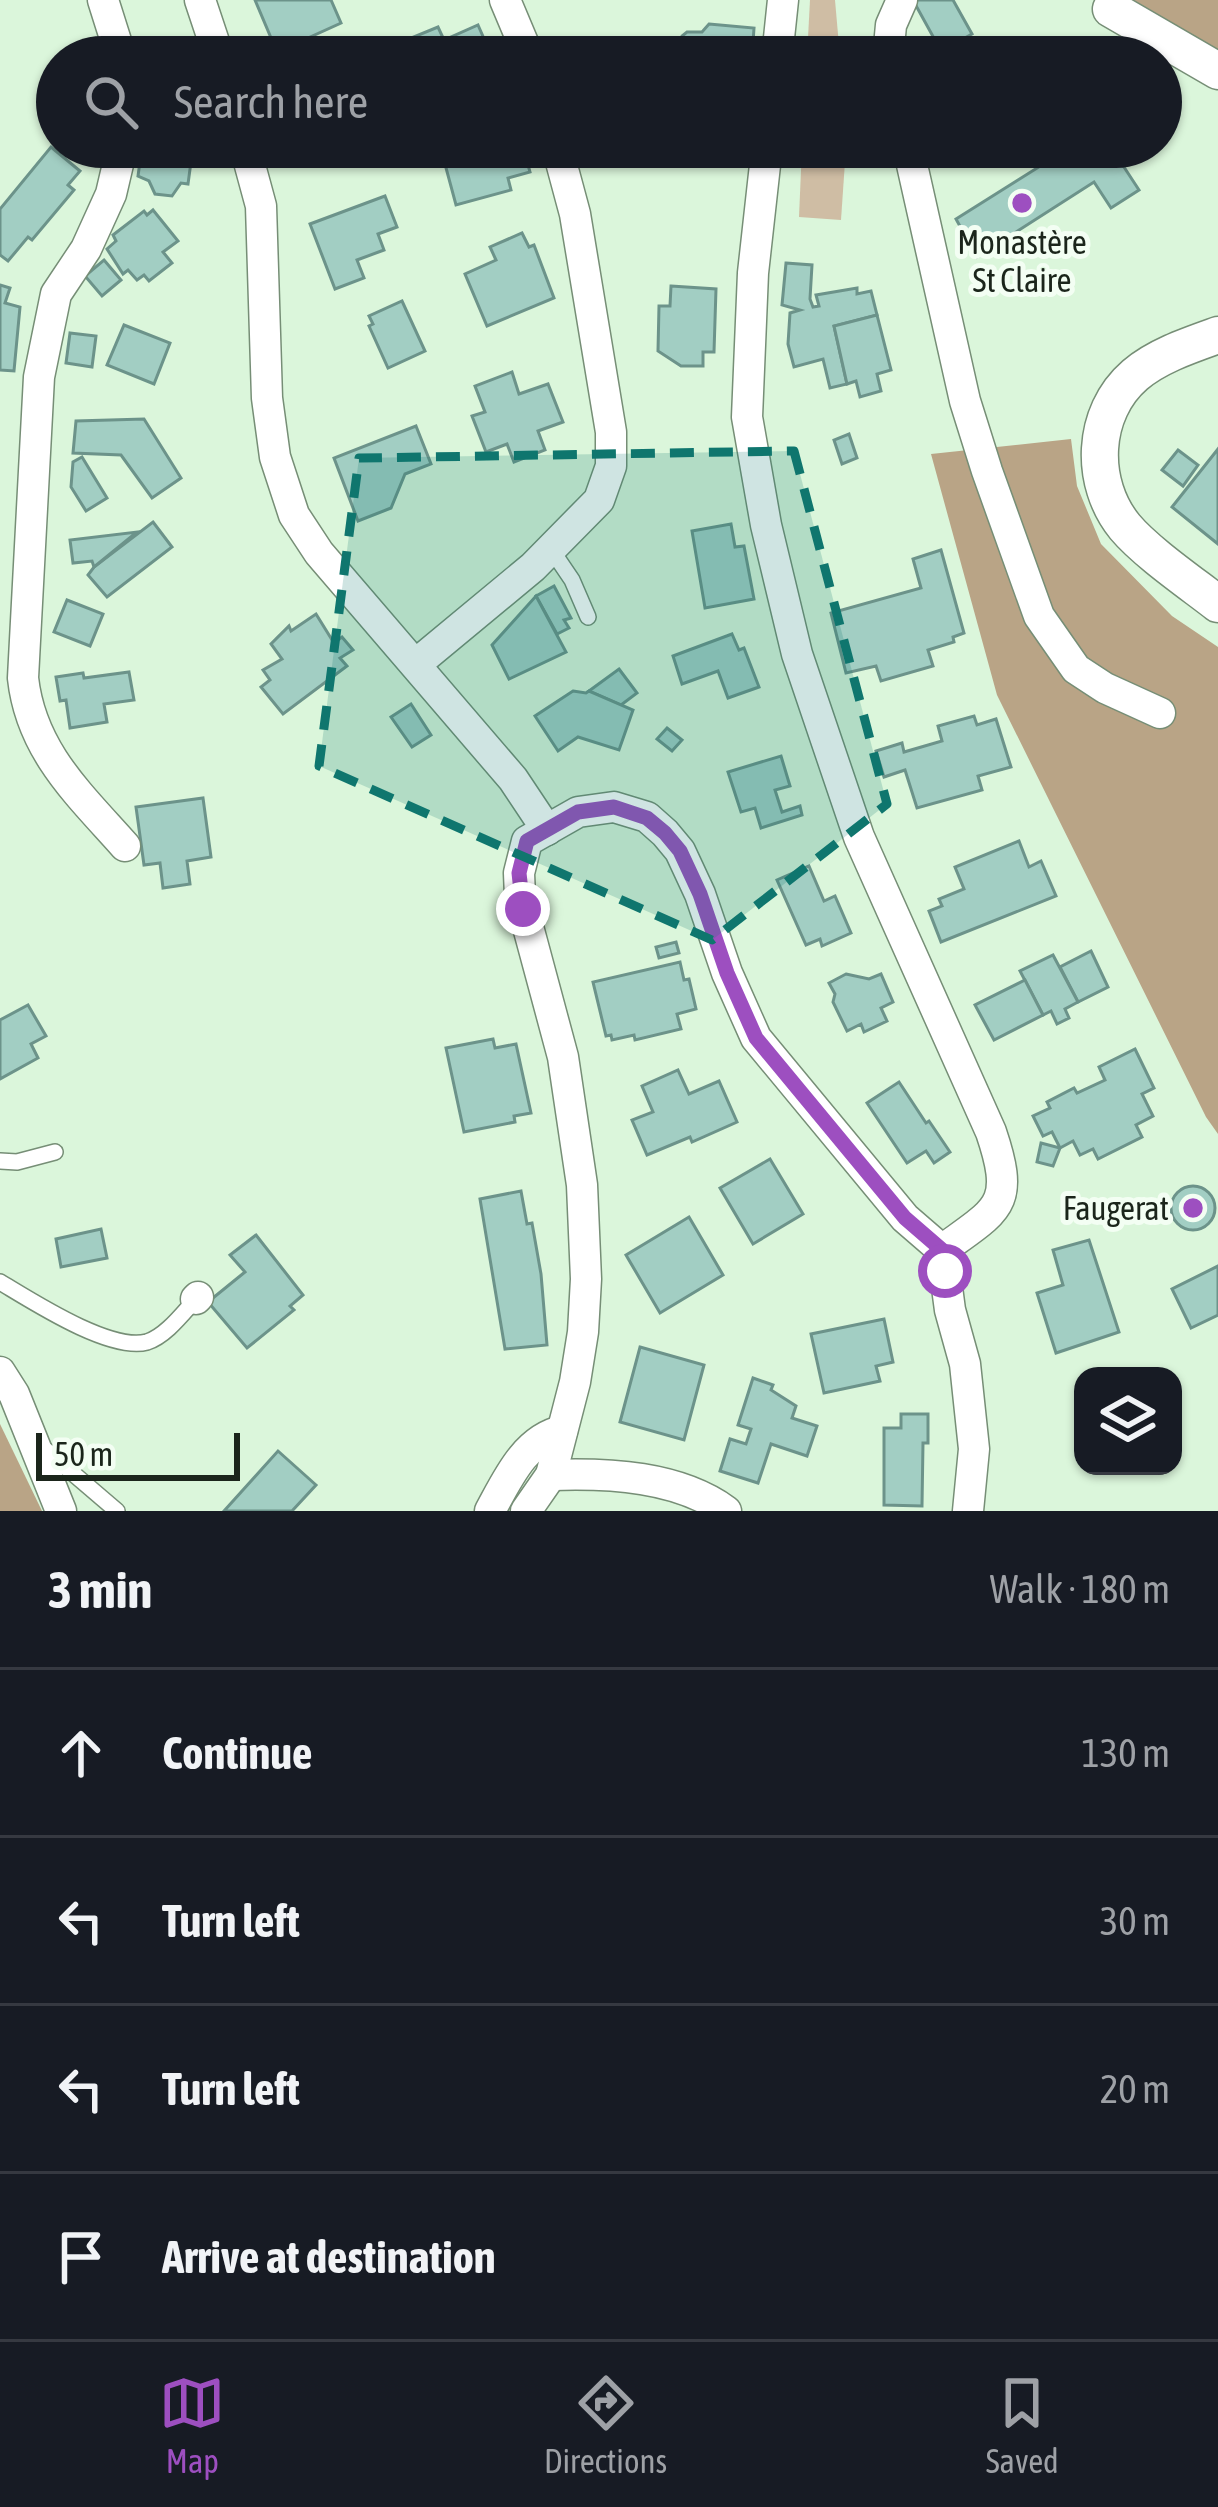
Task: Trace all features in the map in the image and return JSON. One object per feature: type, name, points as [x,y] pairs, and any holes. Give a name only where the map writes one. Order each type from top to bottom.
[{"type":"street","points":[[103,0],[114,36]]},
{"type":"street","points":[[200,0],[212,36]]},
{"type":"street","points":[[505,0],[520,36]]},
{"type":"street","points":[[779,36],[783,0]]},
{"type":"street","points":[[890,36],[902,0]]},
{"type":"street","points":[[1105,3],[1160,36]]},
{"type":"street","points":[[1182,49],[1218,71]]},
{"type":"street","points":[[117,168],[111,194],[86,249],[56,294],[39,376],[23,678],[32,724],[55,766],[125,847]]},
{"type":"street","points":[[251,168],[261,206],[267,398],[275,457],[294,514],[311,544],[513,779],[547,830]]},
{"type":"street","points":[[416,664],[551,549],[598,500],[611,466],[613,442],[575,214],[563,168]]},
{"type":"street","points":[[765,168],[753,273],[747,417],[766,525],[797,654],[859,837],[991,1132],[1003,1172],[994,1213],[942,1250]]},
{"type":"street","points":[[913,168],[965,401],[1039,616],[1076,669],[1160,713]]},
{"type":"street","points":[[1218,334],[1136,374],[1115,396],[1102,429],[1098,457],[1108,501],[1126,528],[1218,604]]},
{"type":"street","points":[[526,1511],[551,1475],[575,1382],[586,1279],[582,1185],[562,1057],[523,909],[519,873],[527,841],[578,812],[614,807],[647,818],[680,851],[756,1038],[905,1218],[942,1250],[950,1310],[965,1364],[974,1449],[968,1511]]},
{"type":"street","points":[[0,1372],[14,1394],[61,1511]]},
{"type":"street","points":[[490,1511],[515,1466],[538,1440],[562,1431]]},
{"type":"street","points":[[551,1475],[597,1473],[669,1485],[701,1495],[726,1511]]},
{"type":"lane","points":[[551,549],[572,580],[588,617]]},
{"type":"lane","points":[[0,1161],[17,1162],[55,1152]]},
{"type":"lane","points":[[0,1282],[63,1319],[126,1343],[149,1342],[197,1298]]},
{"type":"lane","points":[[34,1440],[117,1511]]},
{"type":"highlighted area","points":[[794,451],[887,804],[712,940],[319,766],[359,458]]},
{"type":"shaded area","points":[[810,0],[835,0],[838,36],[808,36]]},
{"type":"shaded area","points":[[1129,0],[1218,0],[1218,57]]},
{"type":"shaded area","points":[[801,168],[845,168],[841,220],[799,217]]},
{"type":"shaded area","points":[[1071,439],[1077,486],[1101,544],[1172,616],[1218,647],[1218,1134],[997,695],[931,454]]},
{"type":"shaded area","points":[[0,1424],[42,1511],[0,1511]]},
{"type":"building","points":[[255,0],[331,0],[341,23],[312,36],[270,36]]},
{"type":"building","points":[[953,0],[972,34],[933,36],[914,2]]},
{"type":"building","points":[[709,24],[754,28],[753,36],[682,36],[702,32]]},
{"type":"building","points":[[478,25],[483,36],[453,36]]},
{"type":"building","points":[[438,27],[442,36],[416,36]]},
{"type":"building","points":[[36,165],[80,171],[68,185],[74,190],[8,261],[0,255],[0,209]]},
{"type":"building","points":[[139,168],[190,168],[188,184],[181,183],[172,196],[155,194],[149,181],[138,176]]},
{"type":"building","points":[[446,168],[529,168],[530,172],[508,178],[511,190],[456,205]]},
{"type":"building","name":"Monastère St Claire","points":[[1037,168],[1125,168],[1139,190],[1111,208],[1094,182],[977,257],[956,219]]},
{"type":"building","points":[[385,196],[397,227],[378,234],[384,250],[357,260],[364,278],[335,289],[310,224]]},
{"type":"building","points":[[153,210],[178,241],[163,252],[172,263],[149,281],[144,275],[137,280],[128,270],[123,274],[107,249],[116,241],[113,235],[144,211],[147,215]]},
{"type":"building","points":[[522,233],[529,247],[534,245],[554,298],[487,326],[465,274],[496,260],[490,247]]},
{"type":"building","points":[[104,260],[121,280],[102,296],[85,276]]},
{"type":"building","points":[[786,263],[812,265],[813,307],[819,306],[816,295],[857,288],[857,294],[871,291],[877,315],[834,326],[847,384],[830,388],[823,359],[794,367],[788,344],[790,313],[800,310],[782,305]]},
{"type":"building","points":[[0,285],[10,288],[5,303],[20,307],[14,371],[0,370]]},
{"type":"building","points":[[671,286],[716,289],[714,352],[703,352],[703,366],[681,366],[658,351],[659,306],[670,306]]},
{"type":"building","points":[[402,301],[425,351],[388,368],[369,316]]},
{"type":"building","points":[[877,315],[891,370],[877,374],[881,391],[860,397],[856,381],[847,384],[834,326]]},
{"type":"building","points":[[124,325],[170,343],[154,384],[107,365]]},
{"type":"building","points":[[70,333],[96,336],[92,367],[66,363]]},
{"type":"building","points":[[512,372],[519,394],[548,384],[563,422],[538,431],[545,450],[514,462],[507,444],[486,452],[472,416],[485,412],[475,386]]},
{"type":"building","points":[[144,419],[181,478],[152,498],[121,455],[73,453],[76,421]]},
{"type":"building","points":[[416,426],[431,464],[405,474],[391,508],[358,521],[334,458]]},
{"type":"building","points":[[849,434],[857,458],[842,464],[834,440]]},
{"type":"building","points":[[1218,449],[1218,544],[1172,507]]},
{"type":"building","points":[[1178,450],[1198,465],[1183,486],[1162,470]]},
{"type":"building","points":[[82,457],[107,498],[86,511],[71,487],[73,462]]},
{"type":"building","points":[[153,522],[172,547],[107,597],[88,575]]},
{"type":"building","points":[[731,524],[735,547],[744,546],[754,599],[705,608],[692,531]]},
{"type":"building","points":[[137,532],[94,567],[92,561],[73,563],[70,540]]},
{"type":"building","points":[[941,550],[964,633],[953,637],[954,642],[928,650],[933,666],[881,681],[876,666],[846,673],[831,613],[921,588],[913,559]]},
{"type":"building","points":[[554,586],[571,618],[564,620],[569,628],[557,634],[536,596]]},
{"type":"building","points":[[536,596],[566,652],[509,679],[492,645]]},
{"type":"building","points":[[67,600],[103,614],[90,646],[54,632]]},
{"type":"building","points":[[316,614],[334,643],[342,637],[353,650],[340,658],[347,666],[283,714],[261,687],[270,680],[263,670],[282,659],[271,644],[289,626],[291,631]]},
{"type":"building","points":[[732,634],[739,650],[744,648],[759,687],[728,698],[718,671],[682,684],[673,656]]},
{"type":"building","points":[[619,669],[637,693],[621,705],[589,691]]},
{"type":"building","points":[[129,672],[134,700],[104,704],[107,722],[70,728],[56,677]]},
{"type":"building","points":[[573,691],[589,691],[633,710],[619,750],[578,737],[558,751],[535,716]]},
{"type":"building","points":[[411,704],[431,735],[412,747],[391,717]]},
{"type":"building","points":[[974,716],[977,725],[996,719],[1011,767],[978,776],[982,790],[917,808],[905,770],[884,777],[876,751],[902,743],[904,752],[942,741],[938,726]]},
{"type":"building","points":[[667,728],[682,740],[672,751],[657,739]]},
{"type":"building","points":[[781,756],[790,786],[775,790],[782,812],[800,806],[802,815],[761,828],[755,808],[741,812],[728,772]]},
{"type":"building","points":[[203,798],[211,857],[187,861],[190,884],[163,888],[160,863],[144,865],[136,807]]},
{"type":"building","points":[[1019,841],[1029,867],[1041,861],[1056,896],[941,942],[929,911],[942,906],[939,899],[964,889],[955,867]]},
{"type":"building","points":[[809,866],[824,901],[835,896],[851,933],[822,946],[820,939],[806,945],[777,880]]},
{"type":"building","points":[[676,942],[679,953],[659,958],[656,947]]},
{"type":"building","points":[[1091,951],[1108,987],[1078,1002],[1060,967]]},
{"type":"building","points":[[1053,955],[1078,1002],[1065,1009],[1069,1018],[1057,1024],[1051,1011],[1043,1015],[1020,971]]},
{"type":"building","points":[[680,962],[696,1009],[677,1014],[681,1029],[635,1040],[634,1035],[612,1040],[611,1035],[606,1036],[593,982]]},
{"type":"building","points":[[846,974],[869,979],[881,974],[893,1002],[881,1008],[887,1021],[864,1032],[861,1024],[847,1031],[829,983]]},
{"type":"building","points":[[1025,980],[1043,1015],[994,1040],[975,1005]]},
{"type":"building","points":[[28,1005],[46,1036],[31,1044],[38,1058],[0,1079],[0,1020]]},
{"type":"building","points":[[493,1039],[495,1048],[516,1044],[531,1113],[514,1116],[515,1122],[464,1132],[446,1048]]},
{"type":"building","points":[[1135,1049],[1154,1088],[1142,1094],[1153,1116],[1136,1125],[1142,1137],[1098,1159],[1093,1149],[1080,1155],[1073,1141],[1060,1148],[1052,1132],[1043,1136],[1033,1116],[1050,1108],[1047,1102],[1105,1080],[1099,1067]]},
{"type":"building","points":[[678,1070],[689,1094],[719,1081],[737,1122],[647,1155],[632,1120],[653,1112],[642,1086]]},
{"type":"building","points":[[899,1082],[950,1152],[934,1163],[926,1151],[907,1163],[867,1103]]},
{"type":"building","points":[[1041,1143],[1060,1148],[1053,1166],[1037,1162]]},
{"type":"building","points":[[770,1159],[803,1214],[753,1244],[720,1188]]},
{"type":"building","name":"Faugerat","points":[[1193,1186],[1209,1192],[1215,1208],[1209,1224],[1193,1230],[1177,1224],[1171,1208],[1177,1192]]},
{"type":"building","points":[[521,1191],[541,1274],[547,1345],[505,1349],[480,1199]]},
{"type":"building","points":[[689,1217],[723,1275],[660,1313],[626,1255]]},
{"type":"building","points":[[101,1229],[107,1258],[61,1267],[56,1239]]},
{"type":"building","points":[[256,1235],[303,1295],[290,1306],[294,1310],[247,1348],[208,1302],[245,1272],[230,1255]]},
{"type":"building","points":[[1089,1240],[1119,1332],[1056,1353],[1037,1293],[1063,1285],[1053,1250]]},
{"type":"building","points":[[1218,1266],[1218,1315],[1191,1328],[1172,1289]]},
{"type":"building","points":[[884,1319],[893,1362],[876,1366],[880,1381],[824,1393],[811,1334]]},
{"type":"building","points":[[640,1347],[704,1365],[684,1440],[620,1422]]},
{"type":"building","points":[[753,1378],[773,1385],[771,1390],[796,1406],[792,1418],[817,1426],[807,1456],[771,1444],[758,1483],[720,1471],[730,1439],[746,1444],[751,1429],[738,1425]]},
{"type":"building","points":[[901,1414],[928,1414],[922,1506],[884,1505],[884,1428],[901,1428]]},
{"type":"building","points":[[278,1451],[316,1485],[292,1511],[224,1511]]},
{"type":"place","name":"Monastère St Claire","points":[[1022,203]]},
{"type":"place","name":"Faugerat","points":[[1193,1208]]},
{"type":"route","points":[[523,909],[519,873],[527,841],[578,812],[614,807],[657,824],[680,851],[700,894],[756,1038],[905,1218],[942,1250],[945,1271]]}]
